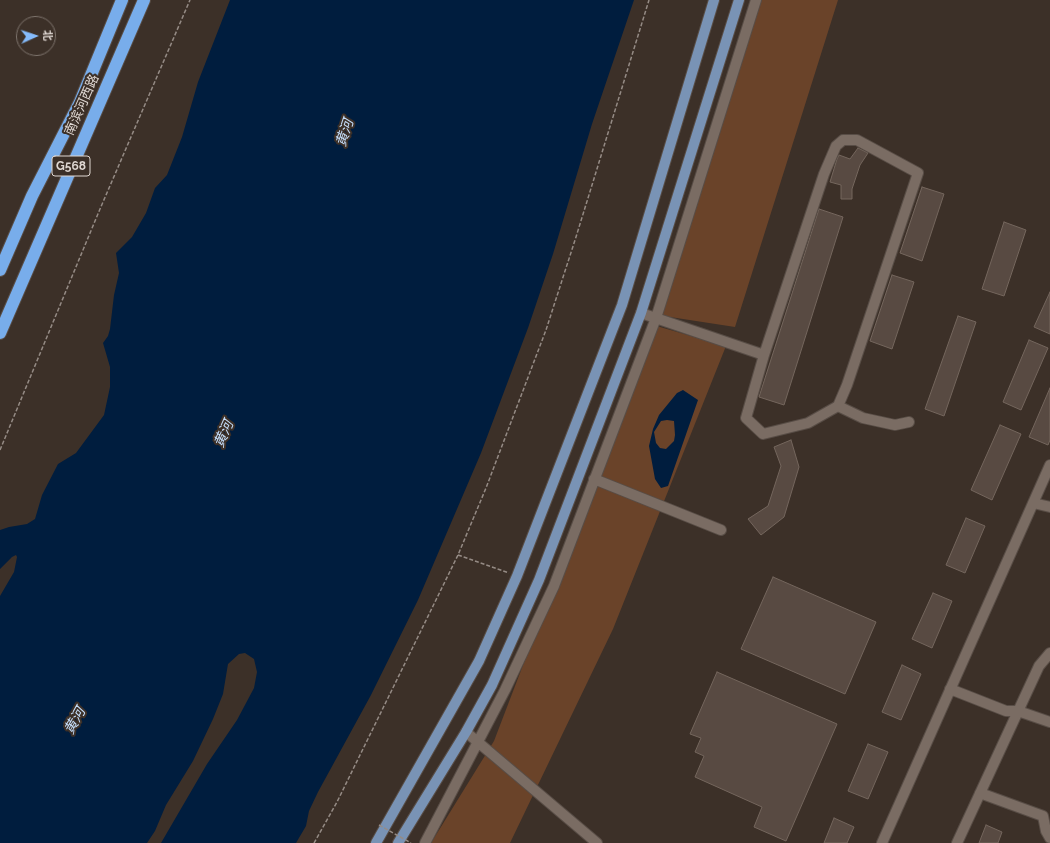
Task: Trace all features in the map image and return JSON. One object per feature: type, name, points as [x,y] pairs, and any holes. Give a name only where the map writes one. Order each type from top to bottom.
[{"type":"highway","name":"南滨河西路","points":[[0,270],[32,196],[80,102],[122,0]]},
{"type":"highway","name":"南滨河西路","points":[[0,331],[144,0]]},
{"type":"main road","points":[[376,843],[479,661],[517,576],[622,305],[714,0]]},
{"type":"main road","points":[[398,843],[466,732],[492,685],[539,580],[640,313],[739,0]]},
{"type":"street","points":[[426,843],[505,690],[554,586],[656,317],[756,0]]},
{"type":"street","points":[[843,140],[857,140],[918,174],[847,385],[838,406],[808,423],[763,434],[746,418],[764,355],[824,174],[836,146],[843,140]]},
{"type":"street","points":[[640,313],[656,317],[764,355]]},
{"type":"street","points":[[838,406],[863,418],[895,425],[909,422]]},
{"type":"street","points":[[882,843],[1050,465]]},
{"type":"street","points":[[594,479],[721,530]]},
{"type":"street","points":[[1033,503],[1050,507]]},
{"type":"street","points":[[957,843],[1040,666],[1050,654]]},
{"type":"street","points":[[950,690],[1006,711],[1018,711],[1050,722]]},
{"type":"street","points":[[466,732],[597,843]]},
{"type":"street","points":[[980,794],[1047,812],[1046,831],[1050,838]]},
{"type":"path","points":[[0,450],[100,208],[190,0]]},
{"type":"path","points":[[314,843],[337,802],[458,555],[486,488],[546,330],[649,0]]},
{"type":"path","points":[[458,555],[517,576]]},
{"type":"path","points":[[379,825],[411,843]]},
{"type":"shaded area","points":[[759,0],[838,0],[735,327],[657,315]]},
{"type":"shaded area","points":[[653,325],[726,346],[613,629],[510,843],[431,843],[494,741]]},
{"type":"water","name":"黄河","points":[[230,0],[634,0],[592,124],[553,254],[528,328],[481,453],[418,600],[371,695],[318,792],[309,811],[306,826],[296,843],[161,843],[207,764],[237,720],[254,688],[257,672],[254,659],[245,653],[239,654],[228,664],[223,694],[213,719],[193,761],[166,805],[155,831],[147,843],[0,843],[0,596],[14,572],[17,557],[16,555],[12,557],[0,569],[0,530],[27,524],[35,519],[42,495],[58,464],[76,453],[104,415],[110,387],[110,367],[103,343],[108,336],[110,329],[114,295],[119,273],[116,253],[132,237],[146,213],[155,188],[167,175],[182,137],[198,82]]},
{"type":"water","points":[[683,390],[698,400],[668,486],[661,488],[655,479],[649,446],[653,429],[659,415],[677,393]],"holes":[[[661,421],[674,421],[674,441],[666,449],[660,448],[656,443],[654,432]]]},
{"type":"building","points":[[858,148],[868,153],[860,165],[852,189],[852,199],[841,199],[841,185],[830,182],[837,159],[839,155],[850,159]]},
{"type":"building","points":[[922,187],[944,194],[922,261],[900,253]]},
{"type":"building","points":[[819,209],[843,217],[784,405],[759,397]]},
{"type":"building","points":[[1004,222],[1026,230],[1004,296],[982,289]]},
{"type":"building","points":[[892,275],[914,282],[892,349],[870,341]]},
{"type":"building","points":[[1050,292],[1050,334],[1034,327]]},
{"type":"building","points":[[958,316],[976,322],[944,416],[925,409]]},
{"type":"building","points":[[1029,340],[1048,348],[1021,410],[1003,402]]},
{"type":"building","points":[[1050,388],[1050,440],[1048,445],[1029,437]]},
{"type":"building","points":[[1000,425],[1021,434],[992,500],[971,490]]},
{"type":"building","points":[[791,440],[799,467],[784,517],[761,535],[748,519],[768,506],[781,466],[774,447]]},
{"type":"building","points":[[966,518],[985,526],[965,573],[946,565]]},
{"type":"building","points":[[773,577],[876,622],[845,694],[741,649]]},
{"type":"building","points":[[933,593],[952,601],[932,648],[912,639]]},
{"type":"building","points":[[902,665],[921,674],[901,720],[882,712]]},
{"type":"building","points":[[717,672],[837,724],[786,841],[754,827],[762,807],[695,777],[704,756],[695,752],[701,738],[690,734]]},
{"type":"building","points":[[868,744],[888,752],[868,799],[848,791]]},
{"type":"building","points":[[834,818],[854,827],[847,843],[824,843]]},
{"type":"building","points":[[986,825],[1002,832],[998,843],[979,843]]}]
